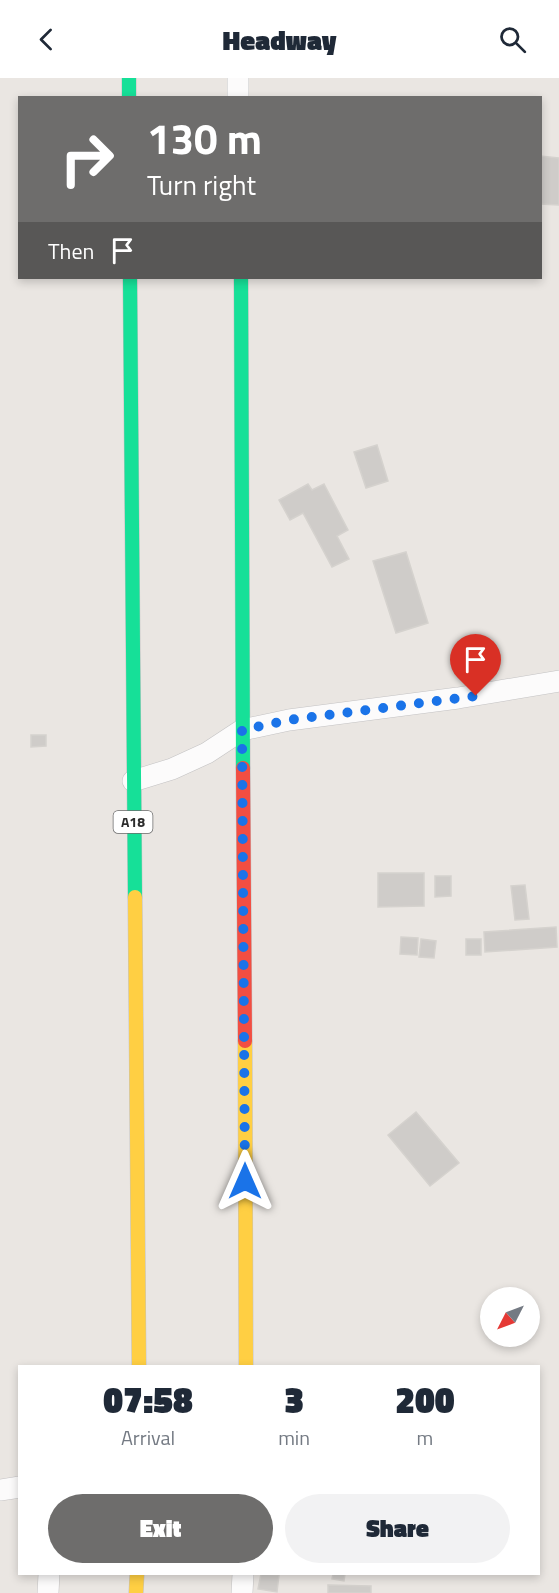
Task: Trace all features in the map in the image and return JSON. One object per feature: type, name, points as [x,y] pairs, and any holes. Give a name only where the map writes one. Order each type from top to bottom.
[{"type":"main road","points":[[129,78],[129,96]]},
{"type":"main road","name":"A18","points":[[130,279],[139,1365]]},
{"type":"main road","points":[[241,279],[246,1365]]},
{"type":"main road","points":[[136,1593],[137,1575]]},
{"type":"street","points":[[238,78],[238,96]]},
{"type":"street","points":[[133,781],[172,769],[207,753],[242,730],[289,720],[458,698],[559,681]]},
{"type":"street","points":[[0,1490],[18,1487]]},
{"type":"street","points":[[48,1575],[48,1593]]},
{"type":"street","points":[[242,1593],[243,1575]]},
{"type":"building","points":[[542,156],[559,158],[559,205],[542,204]]},
{"type":"building","points":[[377,445],[388,481],[366,488],[354,452]]},
{"type":"building","points":[[308,484],[312,490],[324,484],[348,530],[337,536],[349,559],[332,567],[303,513],[290,520],[279,500]]},
{"type":"building","points":[[406,552],[428,623],[396,633],[373,561]]},
{"type":"building","points":[[31,735],[46,735],[46,746],[31,747]]},
{"type":"building","points":[[378,873],[424,873],[424,906],[378,907]]},
{"type":"building","points":[[435,876],[451,876],[451,896],[435,897]]},
{"type":"building","points":[[525,885],[529,919],[515,920],[511,886]]},
{"type":"building","points":[[556,927],[557,947],[485,952],[484,932]]},
{"type":"building","points":[[401,937],[418,938],[417,955],[400,954]]},
{"type":"building","points":[[421,939],[436,941],[434,958],[419,957]]},
{"type":"building","points":[[466,939],[481,939],[481,955],[466,955]]},
{"type":"building","points":[[416,1112],[459,1163],[430,1186],[388,1135]]},
{"type":"building","points":[[261,1575],[279,1575],[277,1592],[258,1589]]},
{"type":"building","points":[[333,1575],[345,1575],[344,1581],[332,1579]]},
{"type":"building","points":[[328,1585],[371,1586],[371,1593],[328,1593]]},
{"type":"traffic: fast","points":[[129,78],[129,96]]},
{"type":"traffic: fast","points":[[130,279],[135,897]]},
{"type":"traffic: fast","points":[[241,279],[243,768]]},
{"type":"traffic: slow","points":[[135,897],[139,1365]]},
{"type":"traffic: slow","points":[[245,1041],[246,1365]]},
{"type":"traffic: slow","points":[[136,1593],[137,1575]]},
{"type":"traffic: jam","points":[[243,768],[245,1041]]},
{"type":"route","points":[[245,1181],[242,730],[289,720],[476,696]]}]
